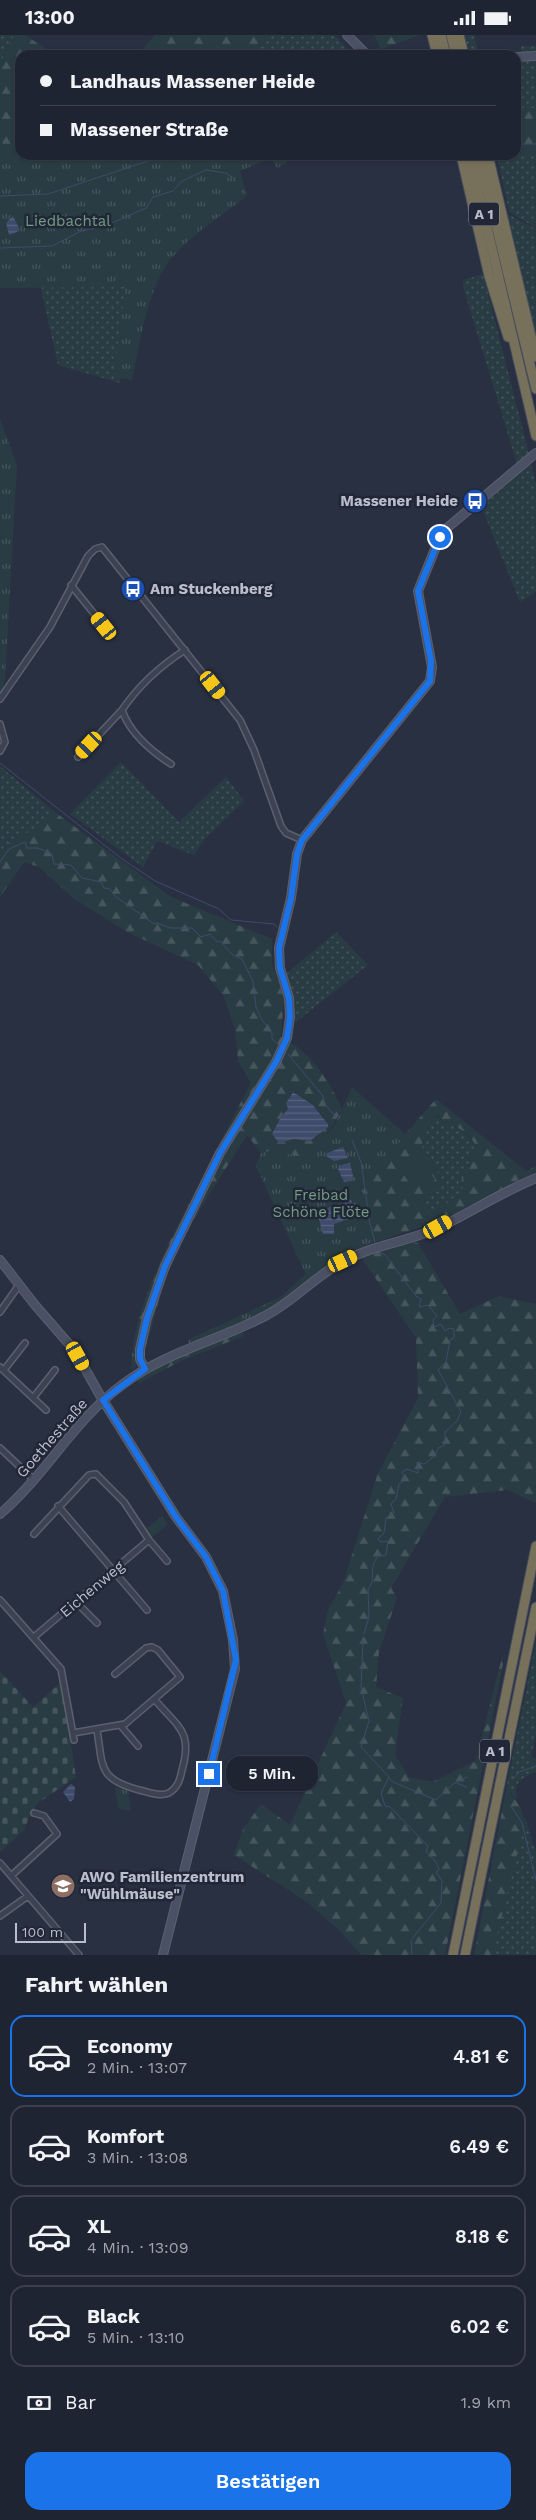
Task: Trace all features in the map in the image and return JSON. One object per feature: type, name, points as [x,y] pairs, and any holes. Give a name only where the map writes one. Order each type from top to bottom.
[{"type":"highway","points":[[432,35],[436,50]]},
{"type":"highway","points":[[441,35],[445,50]]},
{"type":"highway","points":[[451,35],[455,50]]},
{"type":"highway","points":[[459,35],[463,50]]},
{"type":"highway","points":[[462,160],[489,276],[521,372]]},
{"type":"highway","name":"A 1","points":[[471,160],[536,389]]},
{"type":"highway","name":"A 1","points":[[480,160],[521,372],[535,432]]},
{"type":"highway","points":[[489,160],[536,357]]},
{"type":"highway","name":"A 1","points":[[453,1955],[536,1546]]},
{"type":"highway","name":"A 1","points":[[465,1955],[536,1607]]},
{"type":"street","points":[[347,35],[361,50]]},
{"type":"street","points":[[521,57],[536,56]]},
{"type":"street","points":[[145,1369],[140,1359],[140,1349],[147,1318],[165,1266],[220,1153],[276,1062],[287,1038],[290,1017],[289,998],[278,955],[297,854],[302,840],[430,681],[431,661],[418,591],[442,533],[536,453]]},
{"type":"street","points":[[0,699],[46,634],[92,551],[98,547],[104,548],[244,726],[283,830],[302,840]]},
{"type":"street","points":[[72,585],[104,626],[110,629]]},
{"type":"street","points":[[78,757],[122,710],[147,679],[166,662],[185,650]]},
{"type":"street","points":[[122,710],[133,731],[155,754],[171,764]]},
{"type":"street","points":[[0,724],[5,742],[1,750]]},
{"type":"street","name":"Goethestraße","points":[[0,1514],[103,1400],[145,1369],[181,1351],[265,1316],[286,1304],[343,1261],[438,1227],[489,1199],[536,1178]]},
{"type":"street","points":[[0,1260],[18,1285],[75,1351],[103,1400],[176,1517],[214,1572],[223,1591],[236,1660],[163,1955]]},
{"type":"street","points":[[0,1312],[18,1285]]},
{"type":"street","points":[[25,1343],[2,1368],[46,1410]]},
{"type":"street","points":[[33,1398],[55,1369]]},
{"type":"street","points":[[0,1448],[33,1479]]},
{"type":"street","points":[[34,1534],[58,1506],[89,1475],[96,1474],[124,1502],[149,1540],[167,1561]]},
{"type":"street","points":[[58,1506],[147,1610]]},
{"type":"street","name":"Eichenweg","points":[[34,1637],[149,1540]]},
{"type":"street","points":[[0,1601],[34,1637],[62,1672],[73,1736],[121,1726],[155,1701],[180,1677],[158,1649],[152,1647],[146,1648],[115,1674]]},
{"type":"street","points":[[76,1602],[97,1623]]},
{"type":"street","points":[[97,1730],[103,1768],[112,1781],[156,1794],[169,1793],[179,1783],[187,1744],[182,1732],[155,1701]]},
{"type":"street","points":[[121,1726],[138,1746]]},
{"type":"street","points":[[11,1876],[57,1834],[44,1816],[34,1813]]},
{"type":"street","points":[[0,1863],[79,1955]]},
{"type":"street","points":[[0,1916],[28,1895]]},
{"type":"green space","points":[[0,35],[14,35],[0,63]]},
{"type":"green space","points":[[14,35],[25,35],[48,50],[15,50],[15,160],[18,160],[0,201],[0,63]]},
{"type":"green space","points":[[155,35],[269,35],[256,50],[142,50]]},
{"type":"green space","points":[[269,35],[334,35],[347,49],[346,50],[256,50]]},
{"type":"green space","points":[[374,35],[420,35],[381,49]]},
{"type":"green space","points":[[464,35],[474,35],[478,50],[468,50]]},
{"type":"green space","points":[[521,46],[536,46],[536,54],[521,54]]},
{"type":"green space","points":[[536,58],[536,108],[521,109],[521,59]]},
{"type":"green space","points":[[536,108],[536,155],[521,155],[521,109]]},
{"type":"green space","name":"Liedbachtal","points":[[0,143],[15,146],[15,160],[266,160],[240,171],[247,196],[187,242],[167,264],[150,301],[132,380],[114,377],[125,287],[0,288]]},
{"type":"green space","points":[[521,155],[536,155],[536,228],[509,212],[498,160],[521,160]]},
{"type":"green space","name":"Liedbachtal","points":[[272,160],[291,160],[277,168]]},
{"type":"green space","points":[[508,214],[536,229],[536,340]]},
{"type":"green space","points":[[483,274],[529,454],[517,464],[464,290],[463,280]]},
{"type":"green space","points":[[40,284],[127,284],[126,330],[120,383],[58,365]]},
{"type":"green space","points":[[0,419],[17,465],[5,679],[0,698]]},
{"type":"green space","points":[[531,464],[536,485],[536,592],[520,602],[481,506]]},
{"type":"green space","points":[[121,762],[179,822],[226,777],[244,801],[203,841],[194,855],[157,841],[143,867],[70,814]]},
{"type":"green space","points":[[0,766],[52,810],[35,829],[13,840],[0,851]]},
{"type":"green space","points":[[52,810],[171,897],[272,939],[272,963],[284,998],[281,1037],[301,1050],[318,1067],[342,1109],[322,1140],[315,1160],[269,1151],[370,1238],[363,1190],[380,1163],[436,1099],[526,1171],[536,1166],[536,1171],[439,1221],[348,1251],[250,1319],[189,1343],[188,1340],[281,1297],[306,1274],[256,1166],[261,1153],[247,1135],[200,1210],[179,1249],[162,1289],[142,1356],[132,1370],[137,1327],[153,1279],[174,1232],[251,1083],[238,1061],[235,1029],[223,995],[198,965],[127,932],[73,898],[39,867],[24,862],[0,897],[0,851],[13,840],[35,829]],"holes":[[[295,1092],[303,1100],[314,1105],[328,1123],[318,1136],[310,1141],[294,1139],[279,1143],[273,1134],[281,1117],[288,1109],[286,1103],[291,1093]],[[436,1116],[439,1116],[442,1123],[461,1129],[475,1144],[467,1173],[459,1184],[464,1189],[443,1207],[429,1215],[424,1200],[441,1189],[443,1181],[422,1147],[422,1140]]]},
{"type":"green space","points":[[336,932],[368,965],[296,1022],[293,1018],[286,974]]},
{"type":"green space","name":"Freibad Schöne Flöte","points":[[352,1087],[406,1135],[380,1163],[363,1190],[371,1242],[336,1261],[273,1307],[238,1325],[189,1343],[188,1340],[281,1297],[306,1274],[256,1166],[261,1153],[269,1151],[315,1159],[316,1148],[336,1123]]},
{"type":"green space","points":[[436,1116],[465,1133],[475,1144],[467,1173],[459,1184],[464,1189],[429,1215],[424,1200],[443,1181],[422,1147],[422,1140]]},
{"type":"green space","points":[[423,1159],[435,1180],[421,1188],[416,1180],[410,1184],[401,1171]]},
{"type":"green space","points":[[404,1240],[418,1243],[460,1314],[499,1296],[536,1304],[536,1503],[507,1490],[445,1497],[391,1588],[397,1598],[379,1652],[376,1687],[403,1698],[395,1755],[409,1777],[432,1782],[476,1761],[503,1653],[503,1664],[445,1955],[361,1955],[339,1930],[307,1902],[234,1855],[243,1829],[261,1804],[290,1825],[346,1703],[323,1634],[328,1610],[343,1583],[378,1473],[418,1398],[416,1338],[359,1254]]},
{"type":"green space","points":[[242,1330],[244,1336],[183,1360],[139,1383],[136,1379],[153,1367]]},
{"type":"green space","points":[[162,1516],[168,1524],[151,1538],[146,1529]]},
{"type":"green space","points":[[536,1641],[536,1734],[531,1759],[536,1758],[536,1772],[520,1781],[516,1788],[517,1799],[506,1790]]},
{"type":"green space","points":[[0,1671],[33,1707],[61,1682],[76,1777],[38,1803],[32,1811],[24,1830],[0,1852]]},
{"type":"green space","points":[[115,1787],[128,1791],[131,1811],[118,1808]]},
{"type":"green space","points":[[506,1790],[521,1808],[524,1818],[523,1831],[492,1955],[474,1955]]},
{"type":"green space","points":[[525,1817],[536,1852],[536,1955],[492,1955]]},
{"type":"water","points":[[13,216],[19,228],[17,232],[9,235],[6,223]]},
{"type":"water","points":[[293,1092],[313,1105],[328,1124],[328,1127],[310,1141],[294,1139],[279,1143],[272,1134],[281,1117],[288,1109],[286,1103]]},
{"type":"water","points":[[343,1147],[348,1158],[334,1161],[326,1156],[327,1153]]},
{"type":"water","points":[[350,1163],[354,1180],[344,1182],[338,1169],[341,1165]]},
{"type":"water","points":[[351,1200],[357,1216],[334,1224],[334,1234],[323,1234],[317,1212]]},
{"type":"water","points":[[71,1784],[75,1787],[74,1799],[70,1802],[63,1792]]},
{"type":"waterway","points":[[521,144],[536,144]]},
{"type":"waterway","points":[[0,196],[48,194],[151,160]]},
{"type":"waterway","points":[[0,248],[52,246],[81,231],[105,226],[146,208],[153,197],[173,191],[182,181],[206,170],[226,173],[233,178]]},
{"type":"waterway","points":[[0,763],[122,859],[155,881],[219,909],[231,920],[274,924],[277,927]]},
{"type":"waterway","points":[[0,862],[9,849],[25,842],[27,848],[38,848],[52,854],[54,864],[71,865],[82,878],[101,882],[104,888],[110,889],[115,896],[154,924],[157,923],[170,928],[192,928],[201,937],[210,934],[217,942],[220,941],[233,955],[242,959],[253,981],[256,1007],[262,1020],[272,1033],[272,1039],[279,1045],[278,1048]]},
{"type":"waterway","points":[[288,1054],[323,1096],[325,1104],[338,1120]]},
{"type":"waterway","points":[[352,1140],[361,1162],[370,1224],[375,1242]]},
{"type":"waterway","points":[[364,1634],[369,1617],[368,1589],[372,1583],[373,1565],[379,1553],[383,1556],[386,1555],[388,1541],[380,1542],[378,1539],[384,1533],[386,1518],[394,1513],[391,1504],[396,1499],[399,1484],[405,1480],[402,1472],[407,1469],[418,1473],[417,1462],[424,1464],[435,1456],[438,1448],[445,1445],[445,1432],[457,1421],[461,1412],[438,1370],[446,1362],[450,1340],[454,1338],[454,1329],[449,1328],[445,1331],[441,1324],[434,1327],[433,1320],[437,1316],[428,1305],[419,1307],[421,1299],[416,1296],[385,1255],[380,1252]]},
{"type":"waterway","points":[[363,1641],[361,1688],[369,1721],[361,1747],[389,1777],[381,1793],[385,1806],[390,1807],[428,1846],[426,1852],[437,1865],[439,1870],[436,1872],[442,1881],[441,1903],[411,1940],[412,1955]]},
{"type":"waterway","points":[[514,1778],[519,1772],[536,1766]]},
{"type":"waterway","points":[[389,1778],[393,1782],[436,1800],[453,1784],[467,1777]]},
{"type":"waterway","points":[[457,1783],[466,1787]]},
{"type":"waterway","points":[[511,1806],[522,1823],[536,1880]]},
{"type":"place","name":"Massener Heide","points":[[475,501]]},
{"type":"place","name":"Am Stuckenberg","points":[[133,589]]},
{"type":"place","name":"AWO Familienzentrum \"Wühlmäuse\"","points":[[63,1886]]},
{"type":"route","points":[[209,1774],[236,1660],[223,1591],[206,1557],[176,1517],[103,1400],[145,1369],[139,1355],[142,1336],[165,1266],[220,1153],[276,1062],[287,1038],[290,1017],[289,998],[278,955],[294,883],[297,854],[302,840],[312,825],[430,681],[432,667],[418,591],[440,537]]}]
